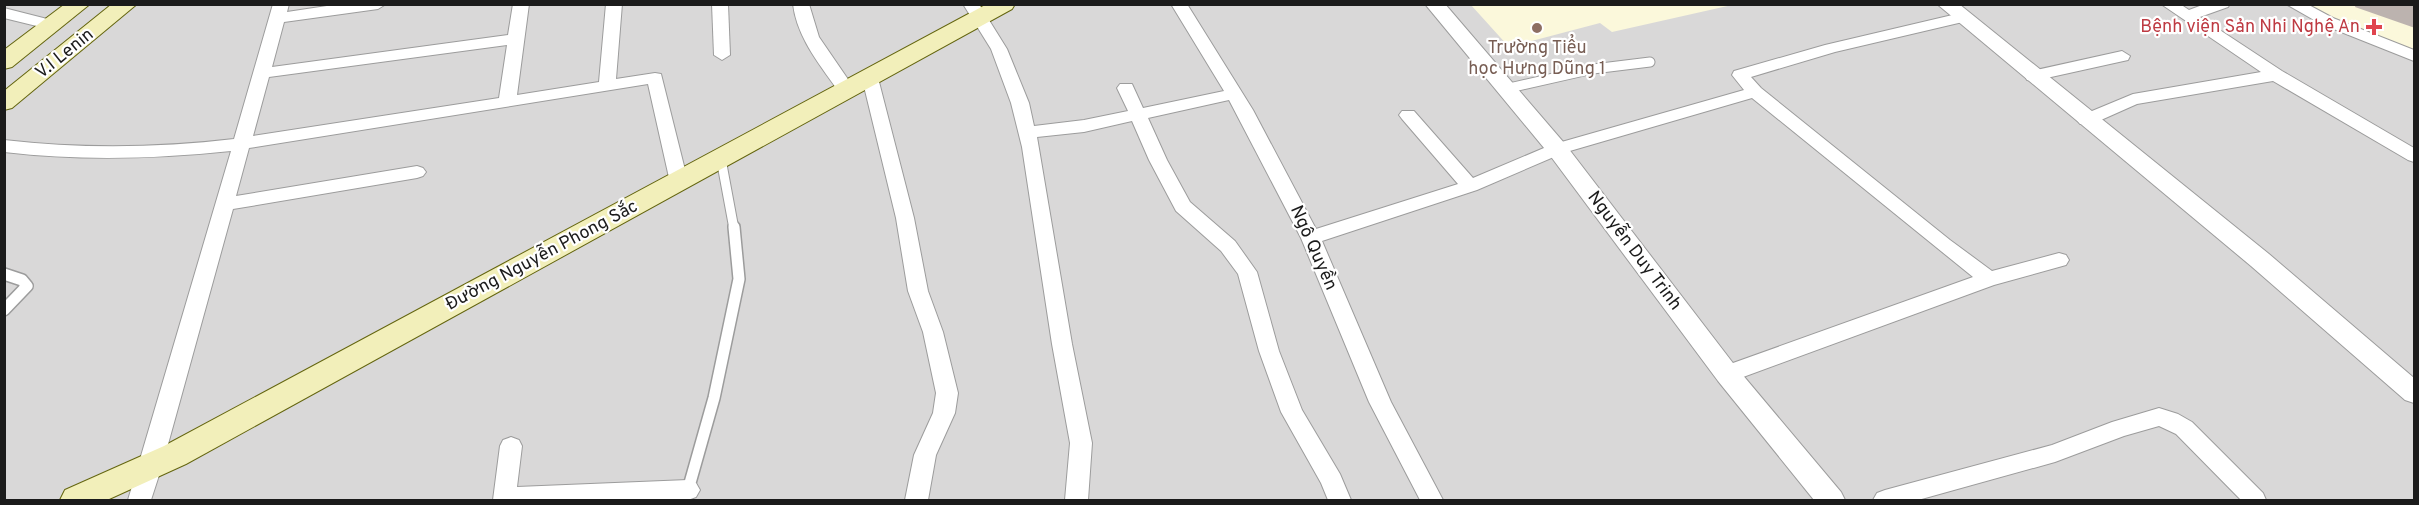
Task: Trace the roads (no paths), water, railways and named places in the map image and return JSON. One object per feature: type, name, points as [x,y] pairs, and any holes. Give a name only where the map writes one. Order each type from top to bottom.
[{"type":"main road","points":[[4,62],[79,4]]},
{"type":"main road","name":"V.I Lenin","points":[[4,103],[126,4]]},
{"type":"main road","name":"Đường Nguyễn Phong Sắc","points":[[76,501],[151,466],[679,182],[859,84],[975,12],[1004,4]]},
{"type":"street","points":[[139,501],[151,466],[279,11],[378,4]]},
{"type":"street","points":[[507,102],[520,4]]},
{"type":"street","points":[[607,85],[614,4]]},
{"type":"street","points":[[720,4],[722,55]]},
{"type":"street","points":[[801,4],[806,26],[823,57],[859,84],[905,218],[918,291],[933,332],[947,393],[944,413],[925,455],[917,501]]},
{"type":"street","name":"Ngô Quyền","points":[[1179,4],[1234,94],[1311,238],[1380,402],[1431,501]]},
{"type":"street","name":"Nguyễn Duy Trinh","points":[[1434,4],[1504,90],[1557,149],[1727,374],[1830,501]]},
{"type":"street","points":[[2169,4],[2276,75],[2415,156]]},
{"type":"street","points":[[2188,16],[2222,4]]},
{"type":"street","points":[[2294,4],[2327,21],[2415,56]]},
{"type":"street","points":[[1989,279],[1943,246],[1755,92],[1740,75],[1953,11],[2260,260],[2415,393]]},
{"type":"street","points":[[975,12],[999,49],[1028,132],[1062,344],[1081,443],[1076,501]]},
{"type":"street","points":[[4,13],[53,25]]},
{"type":"street","points":[[262,73],[516,39]]},
{"type":"street","points":[[2033,76],[2122,56]]},
{"type":"street","points":[[2086,120],[2133,99],[2276,75]]},
{"type":"street","points":[[4,146],[52,151],[133,153],[241,146],[656,78],[679,182]]},
{"type":"street","points":[[1126,88],[1137,115],[1183,206],[1228,246],[1247,272],[1269,351],[1292,412],[1332,481],[1339,501]]},
{"type":"street","points":[[1311,238],[1470,186],[1557,149],[1755,92]]},
{"type":"street","points":[[1028,132],[1084,126],[1234,94]]},
{"type":"street","points":[[1408,115],[1470,186]]},
{"type":"street","points":[[225,204],[417,172]]},
{"type":"street","points":[[1727,374],[1989,279],[2059,260]]},
{"type":"street","points":[[1885,501],[2055,453],[2120,428],[2159,417],[2184,428],[2255,501]]},
{"type":"street","points":[[511,446],[504,499],[688,490]]},
{"type":"lane","points":[[1504,90],[1593,69],[1650,62]]},
{"type":"lane","points":[[688,490],[714,398],[739,279],[735,234],[721,159]]},
{"type":"lane","points":[[4,274],[22,280],[27,286],[4,310]]},
{"type":"place","name":"Bệnh viện Sản Nhi Nghệ An","points":[[2374,27]]},
{"type":"place","name":"Trường Tiểu học Hưng Dũng 1","points":[[1537,28]]}]
